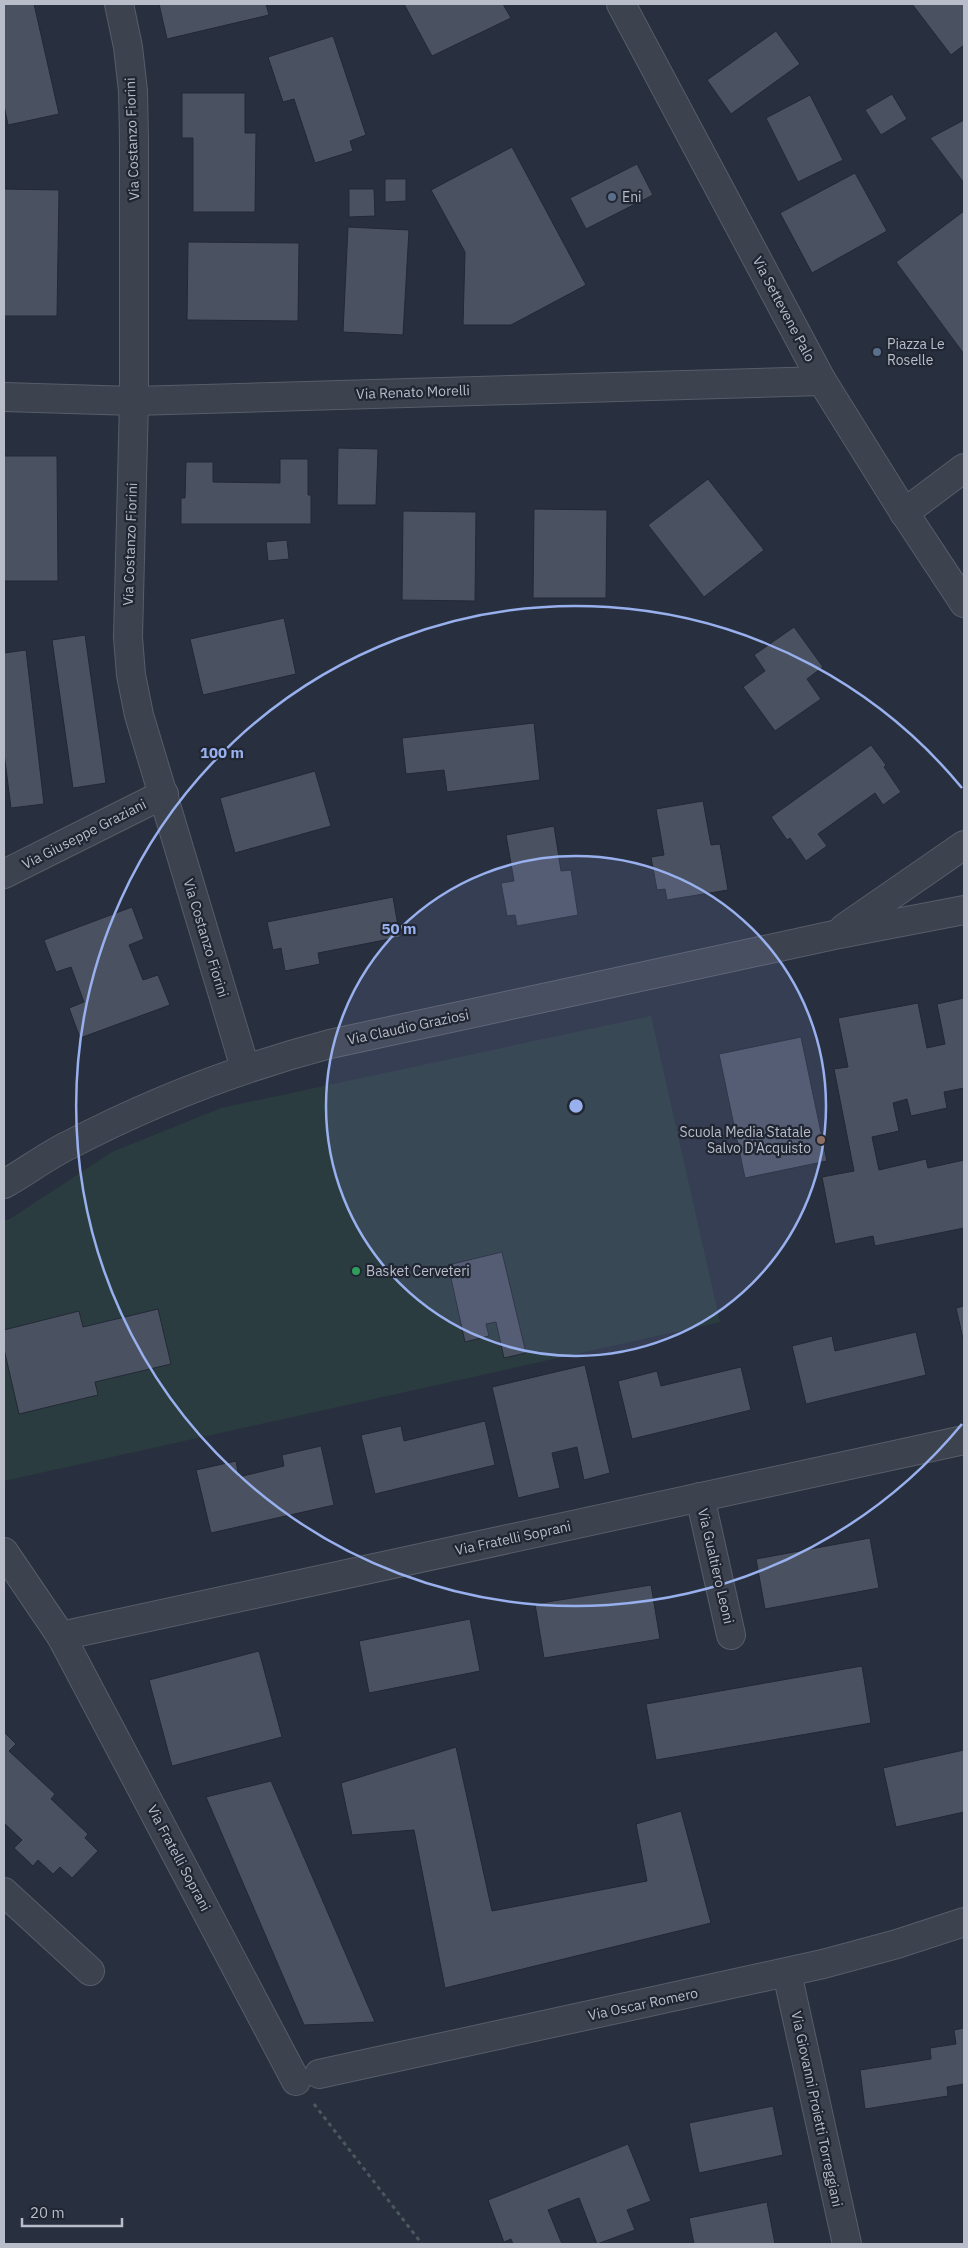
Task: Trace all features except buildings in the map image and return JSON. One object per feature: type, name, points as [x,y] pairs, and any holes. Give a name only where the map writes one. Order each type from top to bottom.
[{"type":"street","name":"Via Costanzo Fiorini","points":[[118,4],[128,48],[133,91],[134,400],[128,618],[129,654],[139,715],[245,1068]]},
{"type":"street","name":"Via Settevene Palo","points":[[621,4],[822,381],[904,513],[964,603]]},
{"type":"street","name":"Via Renato Morelli","points":[[4,397],[134,400],[822,381]]},
{"type":"street","points":[[904,513],[964,468]]},
{"type":"street","name":"Via Giuseppe Graziani","points":[[4,874],[164,794]]},
{"type":"street","points":[[834,935],[964,845]]},
{"type":"street","name":"Via Claudio Graziosi","points":[[4,1184],[67,1146],[121,1119],[187,1090],[245,1068],[330,1044],[834,935],[964,910]]},
{"type":"street","name":"Via Fratelli Soprani","points":[[61,1636],[964,1440]]},
{"type":"street","name":"Via Gualtiero Leoni","points":[[700,1497],[731,1635]]},
{"type":"street","name":"Via Fratelli Soprani","points":[[4,1552],[61,1636],[308,2078]]},
{"type":"street","points":[[4,1892],[90,1970]]},
{"type":"street","name":"Via Oscar Romero","points":[[308,2078],[787,1973],[897,1944],[964,1922]]},
{"type":"street","name":"Via Giovanni Proietti Torreggiani","points":[[787,1973],[847,2244]]},
{"type":"path","points":[[308,2078],[422,2244]]},
{"type":"shaded area","name":"Basket Cerveteri","points":[[651,1016],[720,1322],[4,1481],[4,1220],[10,1219],[112,1152],[221,1108]]},
{"type":"place","name":"Eni","points":[[612,197]]},
{"type":"place","name":"Piazza Le Roselle","points":[[877,352]]},
{"type":"place","name":"Scuola Media Statale Salvo D'Acquisto","points":[[821,1140]]},
{"type":"place","name":"Basket Cerveteri","points":[[356,1271]]}]
